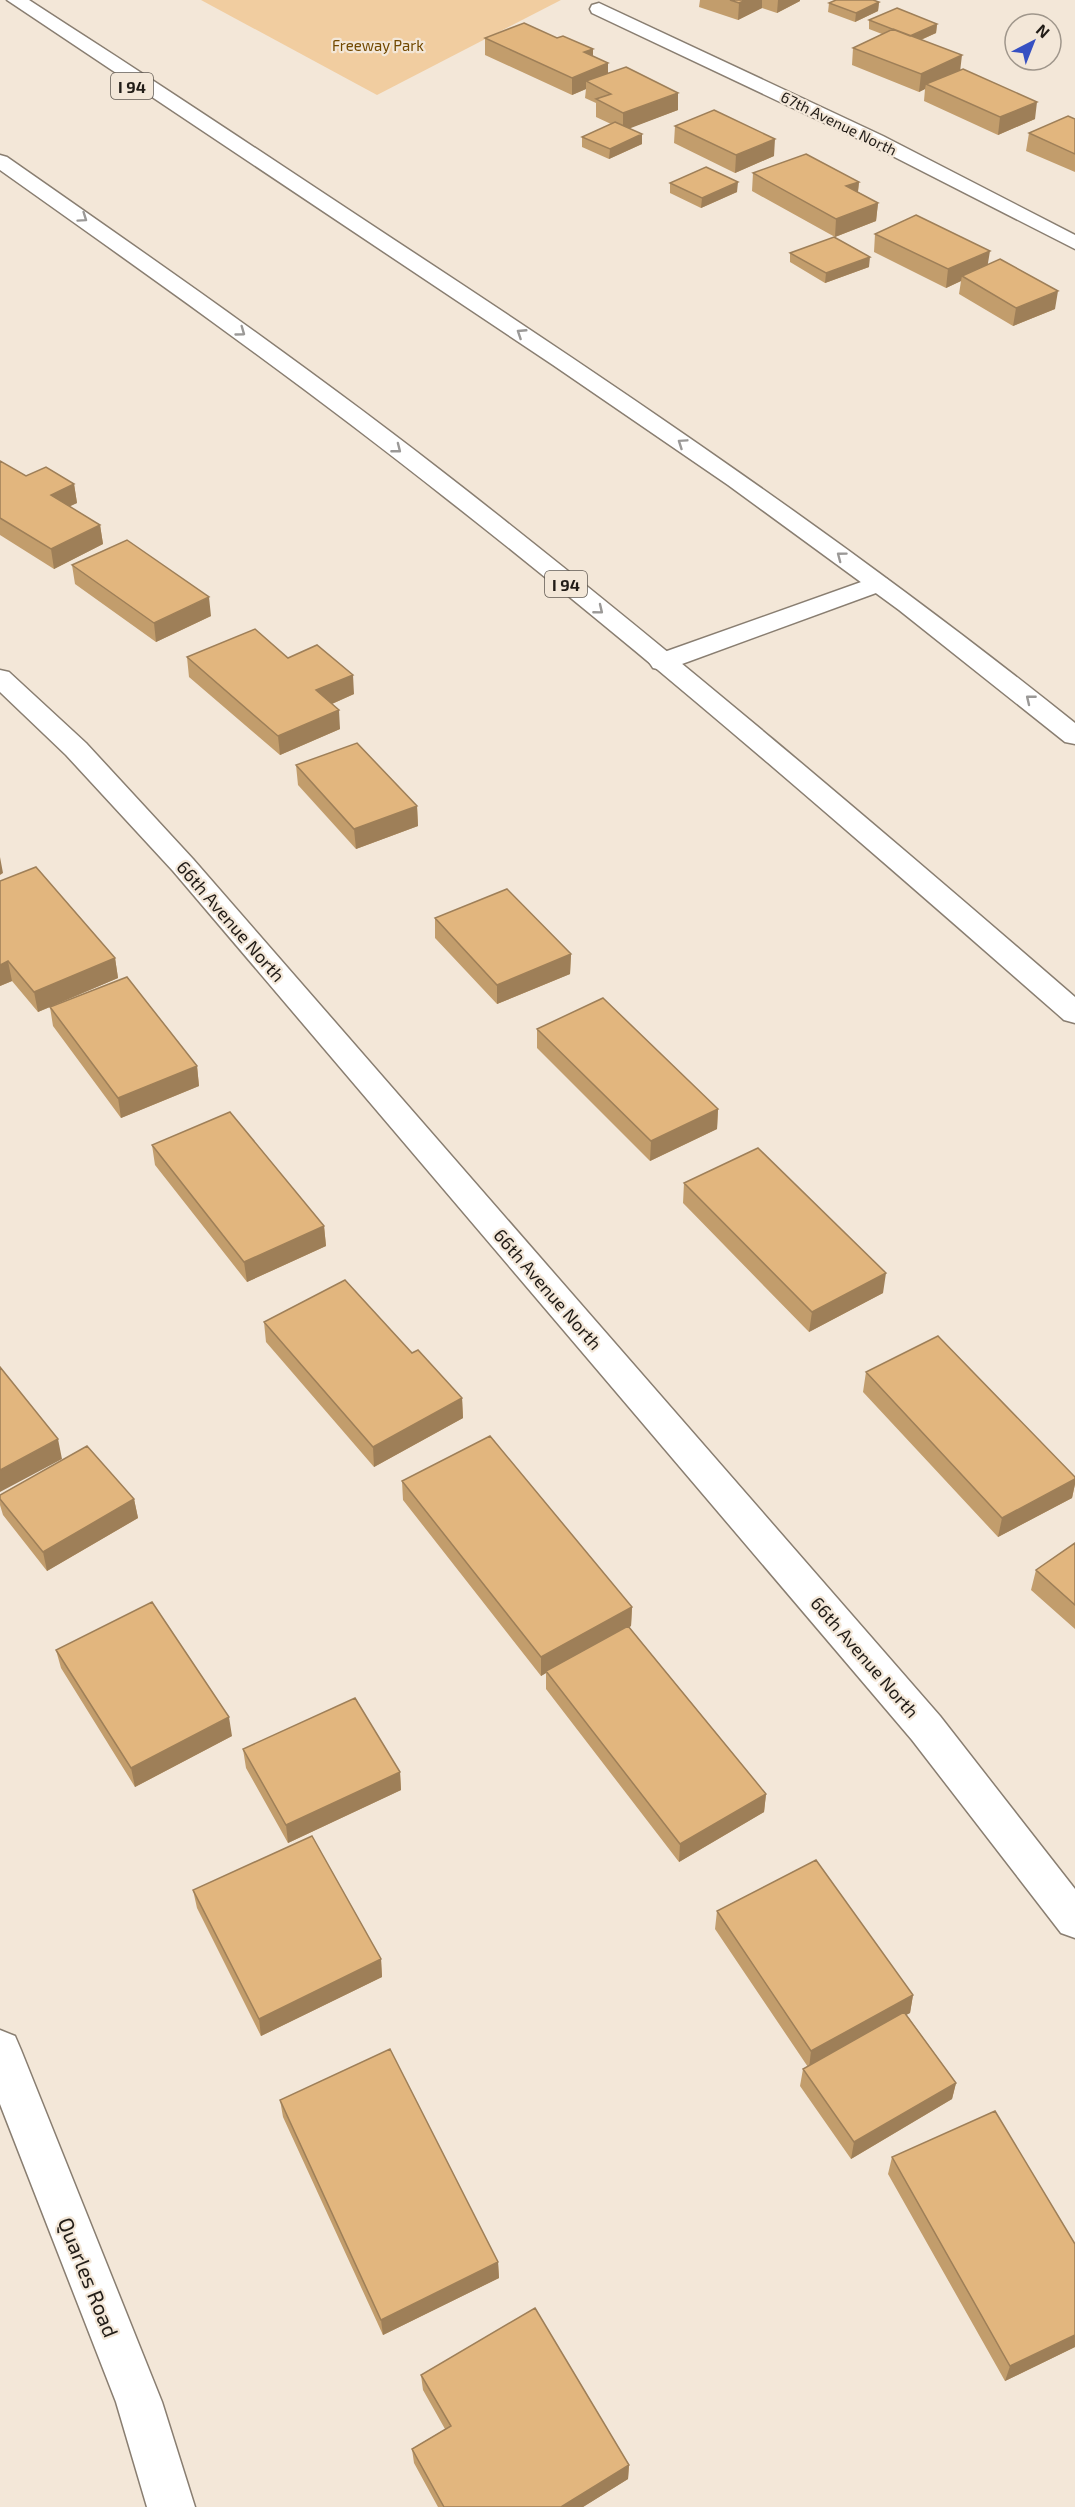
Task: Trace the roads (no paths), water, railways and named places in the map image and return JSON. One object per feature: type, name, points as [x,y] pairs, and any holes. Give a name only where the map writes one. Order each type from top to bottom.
[{"type":"main road","points":[[16,0],[99,52],[264,164]]},
{"type":"main road","name":"67th Avenue North","points":[[608,4],[1075,243]]},
{"type":"main road","name":"I 94","points":[[0,9],[264,164],[539,345],[777,509],[1025,694],[1075,736]]},
{"type":"main road","name":"I 94","points":[[0,161],[186,291],[365,423],[662,662],[867,832],[1075,1013]]},
{"type":"main road","points":[[0,166],[35,185]]},
{"type":"main road","points":[[662,662],[878,584]]},
{"type":"main road","name":"66th Avenue North","points":[[0,678],[76,749],[183,865],[926,1728],[1075,1920]]},
{"type":"main road","name":"Quarles Road","points":[[0,2050],[139,2402],[171,2507]]},
{"type":"park label","name":"Freeway Park","points":[[378,45]]}]
